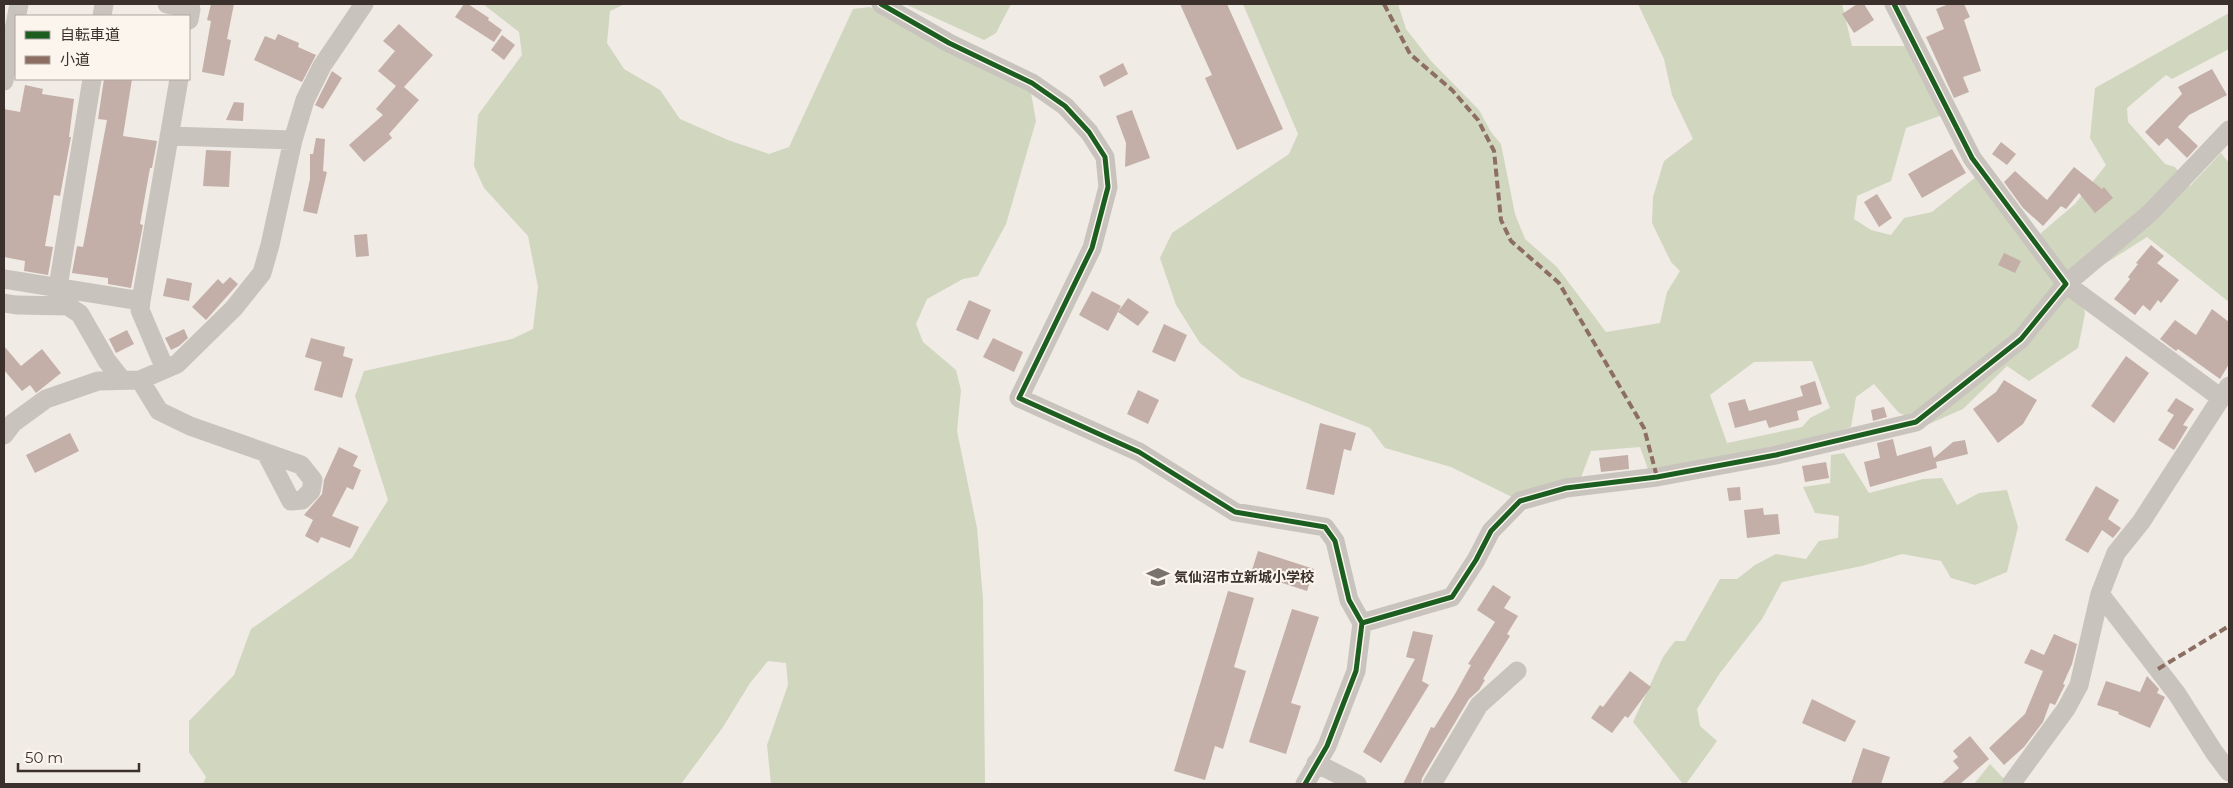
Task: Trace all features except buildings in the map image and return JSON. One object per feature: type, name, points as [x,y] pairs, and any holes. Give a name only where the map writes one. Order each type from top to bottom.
[{"type":"street","points":[[4,10],[18,4]]},
{"type":"street","points":[[167,4],[191,9],[190,15]]},
{"type":"street","points":[[4,435],[13,423],[46,398],[98,381],[131,380],[177,364],[234,308],[262,274],[293,140],[305,100],[322,66],[364,4]]},
{"type":"street","points":[[881,4],[949,44],[1032,83],[1058,101],[1090,132],[1105,157],[1108,187],[1092,248],[1019,398],[1139,452],[1235,512],[1325,527],[1335,541],[1349,600],[1362,623],[1356,671],[1327,746],[1305,784]]},
{"type":"street","points":[[1894,4],[1972,158],[2066,284],[2225,392],[2141,522],[2116,553],[2100,594],[2078,685],[2066,709],[2011,784]]},
{"type":"street","points":[[4,81],[15,20]]},
{"type":"street","points":[[58,287],[92,80]]},
{"type":"street","points":[[164,369],[140,310],[179,80]]},
{"type":"street","points":[[1362,623],[1452,597],[1476,560],[1491,531],[1520,501],[1566,488],[1657,477],[1776,455],[1916,422],[2021,339],[2066,284],[2150,214],[2229,130]]},
{"type":"street","points":[[169,136],[293,140]]},
{"type":"street","points":[[4,279],[141,301]]},
{"type":"street","points":[[4,303],[68,306],[80,314],[107,361],[131,380],[159,410],[190,426],[266,453]]},
{"type":"street","points":[[2100,594],[2177,694],[2229,772]]},
{"type":"street","points":[[1432,784],[1479,705],[1517,670]]},
{"type":"street","points":[[1316,763],[1357,784]]},
{"type":"green space","points":[[483,4],[625,4],[610,11],[607,43],[624,69],[660,90],[680,119],[728,140],[769,154],[789,147],[853,9],[870,7],[1031,93],[1036,121],[1006,224],[978,276],[963,279],[927,299],[916,324],[923,342],[956,370],[961,390],[957,431],[977,528],[983,599],[985,784],[771,784],[767,745],[788,685],[786,663],[768,661],[750,683],[723,727],[681,784],[203,784],[206,777],[189,752],[189,721],[234,675],[251,629],[352,558],[388,500],[355,396],[364,371],[512,339],[533,329],[538,287],[528,236],[484,188],[474,166],[478,115],[522,55],[519,32]]},
{"type":"green space","points":[[905,4],[1011,4],[996,33],[984,40]]},
{"type":"green space","points":[[1243,4],[1398,4],[1406,29],[1431,61],[1479,110],[1491,132],[1501,144],[1515,214],[1525,239],[1557,267],[1606,332],[1660,323],[1667,292],[1680,271],[1671,262],[1652,223],[1653,197],[1664,161],[1693,139],[1672,95],[1664,59],[1638,4],[1842,4],[1852,46],[1907,46],[1956,110],[1906,128],[1891,181],[1857,196],[1854,219],[1871,230],[1891,235],[1904,218],[1932,212],[1977,176],[2083,303],[2085,314],[2078,348],[2029,381],[2007,366],[1963,409],[1929,424],[1899,413],[1874,384],[1856,397],[1851,427],[1801,440],[1649,472],[1640,447],[1591,451],[1580,480],[1512,497],[1451,467],[1385,448],[1370,428],[1241,377],[1200,343],[1176,305],[1160,258],[1172,233],[1289,154],[1298,134]],"holes":[[[1812,361],[1830,408],[1810,418],[1802,427],[1727,443],[1710,395],[1754,362]]]},
{"type":"green space","points":[[2229,13],[2229,49],[2172,79],[2166,75],[2127,108],[2128,122],[2165,164],[2175,167],[2190,186],[2221,153],[2229,163],[2229,302],[2147,237],[2073,284],[2041,248],[2041,233],[2075,204],[2106,165],[2090,138],[2095,88]]},
{"type":"green space","points":[[1844,453],[1869,493],[1923,479],[1942,478],[1957,505],[1979,493],[2007,490],[2018,527],[2007,572],[1975,585],[1951,578],[1941,561],[1902,554],[1862,566],[1782,582],[1762,619],[1720,673],[1697,709],[1700,726],[1717,741],[1686,784],[1683,784],[1633,722],[1663,657],[1675,641],[1685,641],[1720,579],[1737,579],[1755,565],[1776,554],[1806,559],[1819,541],[1838,538],[1839,516],[1815,513],[1803,487],[1830,483],[1831,455]]},
{"type":"green space","points":[[1990,764],[2006,781],[2004,784],[1974,784]]},
{"type":"marked path","points":[[1384,4],[1410,54],[1452,90],[1478,120],[1494,151],[1501,220],[1511,241],[1559,283],[1644,428],[1657,477]]},
{"type":"marked path","points":[[2158,669],[2229,626]]},
{"type":"cycle path","points":[[881,4],[949,43],[1032,83],[1065,106],[1089,132],[1105,157],[1108,187],[1092,248],[1019,398],[1139,452],[1235,512],[1325,527],[1335,541],[1349,600],[1362,623],[1356,671],[1327,746],[1305,784]]},
{"type":"cycle path","points":[[1362,623],[1452,597],[1476,560],[1491,531],[1520,501],[1566,488],[1657,477],[1776,455],[1916,422],[2021,339],[2066,284],[1972,158],[1894,4]]},
{"type":"place","name":"気仙沼市立新城小学校","points":[[1158,577]]}]
